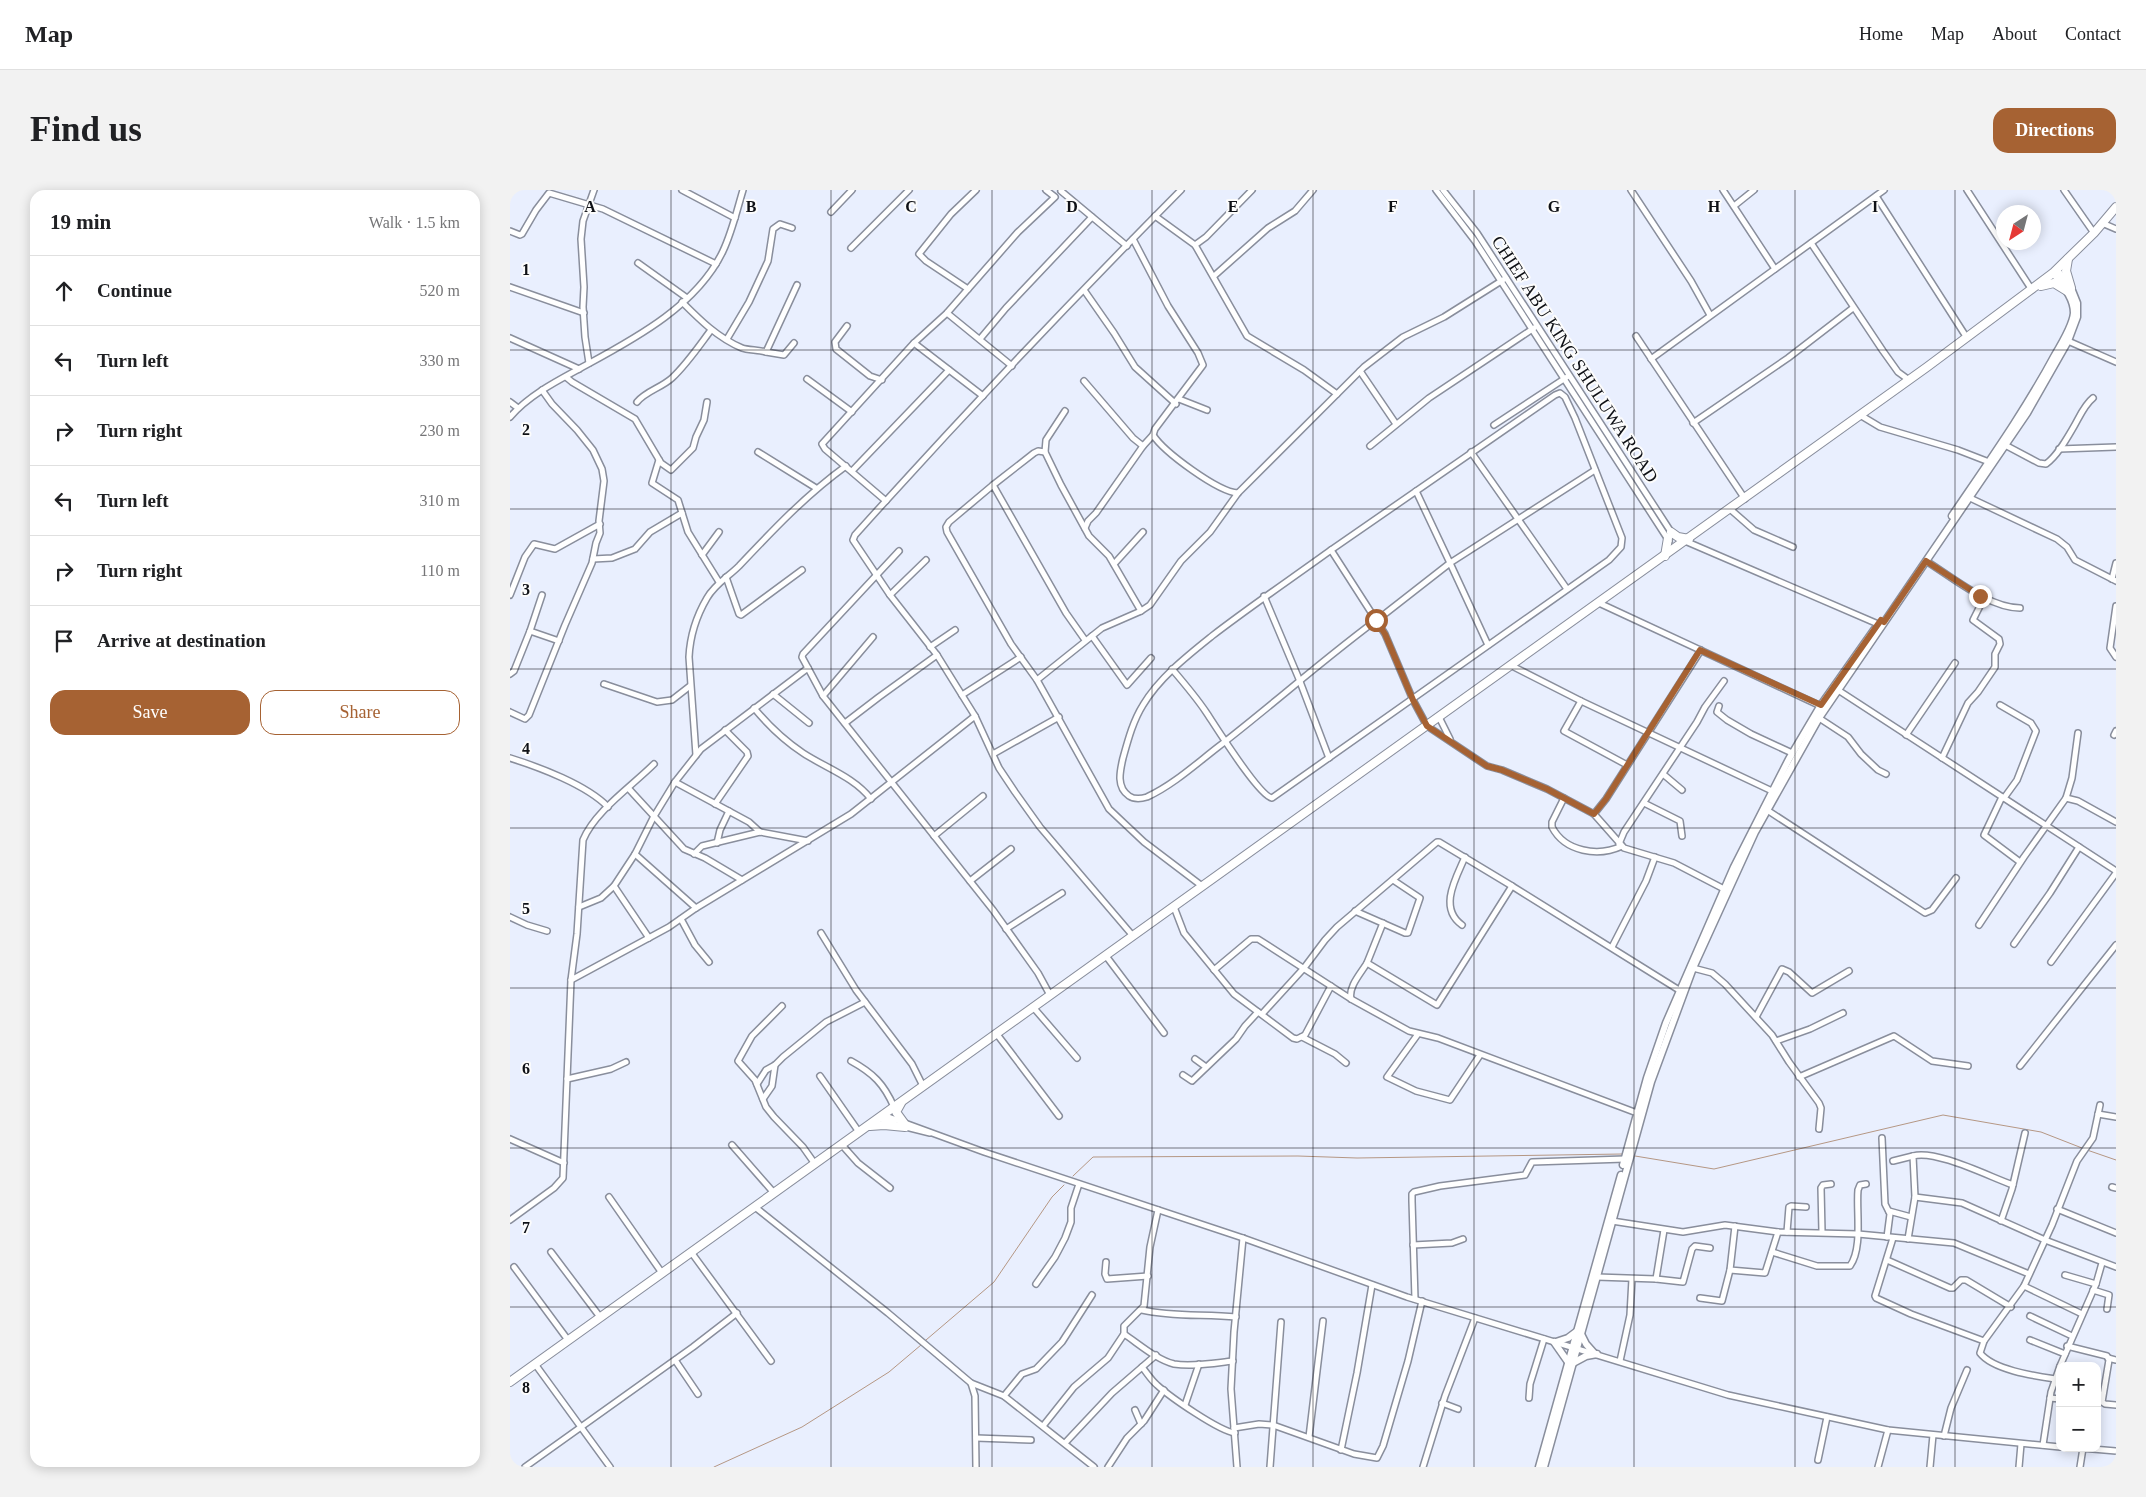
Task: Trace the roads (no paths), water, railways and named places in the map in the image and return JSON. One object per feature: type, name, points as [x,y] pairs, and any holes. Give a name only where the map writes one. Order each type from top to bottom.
[{"type":"highway","points":[[510,1381],[1512,666],[1967,338],[2055,271],[2094,233],[2116,206]]},
{"type":"highway","points":[[2068,259],[2066,271],[2069,290]]},
{"type":"highway","points":[[2032,290],[2051,282],[2069,290]]},
{"type":"highway","points":[[1665,556],[1669,535],[1678,537],[1682,544]]},
{"type":"highway","points":[[903,1100],[896,1112],[905,1125]]},
{"type":"highway","points":[[863,1129],[884,1124],[905,1125]]},
{"type":"main road","points":[[1539,1467],[1575,1348],[1637,1113],[1658,1046],[1679,990],[1724,889],[1765,809],[1823,707],[1838,690],[1881,622],[1970,498],[2032,405],[2068,341],[2078,311],[2075,296],[2055,271]]},
{"type":"main road","points":[[1571,1362],[1555,1342],[1579,1332],[1597,1277],[1650,1082],[1694,968],[1772,791],[1792,753],[2025,408],[2061,345],[2074,313],[2069,290]]},
{"type":"main road","points":[[1579,1332],[1586,1344],[1596,1354]]},
{"type":"main road","points":[[1571,1362],[1596,1354]]},
{"type":"main road","points":[[1544,1467],[1571,1362]]},
{"type":"street","points":[[589,363],[584,313],[581,239],[588,205],[594,190]]},
{"type":"street","points":[[682,190],[735,218]]},
{"type":"street","points":[[510,417],[518,408],[542,390],[641,334],[687,298],[716,264],[735,218],[743,190]]},
{"type":"street","points":[[831,212],[852,190]]},
{"type":"street","points":[[897,190],[902,197]]},
{"type":"street","points":[[852,248],[909,190]]},
{"type":"street","points":[[968,289],[926,261],[919,254],[951,214],[976,190]]},
{"type":"street","points":[[1046,190],[1054,197]]},
{"type":"street","points":[[886,501],[822,445],[914,343],[946,314],[1018,232],[1061,190],[1127,246]]},
{"type":"street","points":[[1133,936],[1040,827],[999,768],[975,716],[937,654],[876,576],[853,540],[855,535],[983,396],[1181,190]]},
{"type":"street","points":[[1242,190],[1247,195]]},
{"type":"street","points":[[1195,245],[1206,237],[1252,190]]},
{"type":"street","points":[[1214,276],[1268,228],[1295,211],[1313,190]]},
{"type":"street","points":[[1436,190],[1467,230],[1669,535],[1682,544],[1881,622]]},
{"type":"street","name":"CHIEF ABU KING SHULUWA ROAD","points":[[1444,190],[1472,225],[1571,374],[1669,535]]},
{"type":"street","points":[[1631,190],[1691,281],[1710,315]]},
{"type":"street","points":[[1723,190],[1775,269]]},
{"type":"street","points":[[1734,206],[1754,190]]},
{"type":"street","points":[[1651,360],[1710,315],[1884,190]]},
{"type":"street","points":[[1967,190],[2032,290]]},
{"type":"street","points":[[2064,190],[2094,233]]},
{"type":"street","points":[[510,231],[522,234],[547,191],[632,222],[716,264]]},
{"type":"street","points":[[1876,196],[1967,338]]},
{"type":"street","points":[[1156,216],[1195,245],[1247,336],[1304,370],[1337,394]]},
{"type":"street","points":[[980,339],[1006,308],[1092,217]]},
{"type":"street","points":[[2102,223],[2116,229]]},
{"type":"street","points":[[727,339],[742,315],[768,261],[774,229],[780,224],[792,228]]},
{"type":"street","points":[[1085,528],[1088,521],[1153,435],[1155,429],[1198,374],[1203,362],[1168,306],[1133,239]]},
{"type":"street","points":[[1811,244],[1898,372],[1909,380]]},
{"type":"street","points":[[638,264],[687,298]]},
{"type":"street","points":[[1038,680],[1085,640],[1106,625],[1141,611],[1150,605],[1181,561],[1210,532],[1238,493],[1360,371],[1403,337],[1444,317],[1506,278]]},
{"type":"street","points":[[766,352],[797,285]]},
{"type":"street","points":[[510,287],[584,313]]},
{"type":"street","points":[[1084,290],[1135,367],[1177,402],[1207,410]]},
{"type":"street","points":[[682,302],[711,330],[744,349],[784,355],[794,343]]},
{"type":"street","points":[[1694,423],[1788,358],[1853,308]]},
{"type":"street","points":[[946,314],[1012,366]]},
{"type":"street","points":[[847,326],[835,342],[836,349],[870,376],[877,386]]},
{"type":"street","points":[[1370,446],[1457,378],[1538,326]]},
{"type":"street","points":[[637,402],[642,396],[658,389],[671,379],[711,330]]},
{"type":"street","points":[[1636,336],[1744,499]]},
{"type":"street","points":[[510,338],[579,369]]},
{"type":"street","points":[[2068,341],[2116,362]]},
{"type":"street","points":[[914,343],[983,396]]},
{"type":"street","points":[[852,470],[949,370]]},
{"type":"street","points":[[1360,371],[1396,424]]},
{"type":"street","points":[[1898,372],[1901,386]]},
{"type":"street","points":[[1494,425],[1571,374]]},
{"type":"street","points":[[566,376],[578,386],[635,420],[659,460],[667,468],[673,469],[693,448],[704,420],[707,402]]},
{"type":"street","points":[[870,376],[882,380]]},
{"type":"street","points":[[807,379],[852,412]]},
{"type":"street","points":[[1084,381],[1133,438],[1143,446]]},
{"type":"street","points":[[510,712],[524,719],[529,715],[574,603],[587,579],[595,558],[596,543],[600,533],[604,481],[601,466],[586,441],[552,404],[542,390]]},
{"type":"street","points":[[1172,669],[1206,711],[1225,742],[1271,799],[1609,560],[1621,547],[1622,538],[1618,526],[1572,411],[1565,397],[1560,393],[1555,395],[1471,452],[1264,596],[1172,669],[1143,704],[1136,716],[1122,765],[1120,780],[1125,793],[1136,799],[1148,796],[1225,742],[1299,679],[1450,563],[1595,470]]},
{"type":"street","points":[[2005,445],[2044,464],[2050,461],[2089,401],[2093,398]]},
{"type":"street","points":[[510,402],[518,408]]},
{"type":"street","points":[[1064,411],[1046,440],[1045,452],[1092,540],[1106,553],[1114,564],[1141,611]]},
{"type":"street","points":[[1860,415],[1880,427],[1958,450],[1989,462]]},
{"type":"street","points":[[1153,435],[1159,445]]},
{"type":"street","points":[[1148,440],[1159,445],[1230,493],[1238,493]]},
{"type":"street","points":[[2059,449],[2116,447]]},
{"type":"street","points":[[1045,452],[1042,450],[1034,453],[993,486],[949,522],[946,527],[947,532],[1021,657],[1038,680],[1109,809],[1144,842],[1202,886]]},
{"type":"street","points":[[758,452],[816,488]]},
{"type":"street","points":[[1471,452],[1566,589]]},
{"type":"street","points":[[659,460],[652,483],[676,498],[688,532],[719,582]]},
{"type":"street","points":[[696,755],[690,686],[690,646],[700,611],[719,582],[816,488],[846,466]]},
{"type":"street","points":[[993,486],[1066,613],[1085,640]]},
{"type":"street","points":[[1416,491],[1488,645]]},
{"type":"street","points":[[1230,493],[1233,501]]},
{"type":"street","points":[[1970,498],[2057,539],[2068,547],[2075,560],[2114,580],[2116,563]]},
{"type":"street","points":[[1730,509],[1754,530],[1793,546]]},
{"type":"street","points":[[595,558],[612,558],[635,549],[650,532],[682,513]]},
{"type":"street","points":[[1082,521],[1088,521]]},
{"type":"street","points":[[510,594],[526,557],[534,544],[555,549],[600,524]]},
{"type":"street","points":[[702,555],[719,532]]},
{"type":"street","points":[[1114,564],[1143,532]]},
{"type":"street","points":[[1331,550],[1385,634],[1413,700],[1427,726],[1487,766],[1512,774],[1594,814],[1620,845],[1680,866],[1724,889]]},
{"type":"street","points":[[899,551],[802,657],[824,696],[970,881],[1038,973],[1050,995]]},
{"type":"street","points":[[890,595],[926,560]]},
{"type":"street","points":[[1926,561],[1984,598],[2020,608]]},
{"type":"street","points":[[726,577],[741,615],[802,570]]},
{"type":"street","points":[[510,674],[514,671],[542,595]]},
{"type":"street","points":[[1264,596],[1299,679],[1329,758]]},
{"type":"street","points":[[1942,758],[1968,703],[1982,688],[1995,667],[1995,654],[2000,644],[1999,639],[1973,620],[1984,598]]},
{"type":"street","points":[[1598,603],[1823,707]]},
{"type":"street","points":[[2116,606],[2110,648],[2116,657]]},
{"type":"street","points":[[930,647],[955,630]]},
{"type":"street","points":[[530,631],[558,641]]},
{"type":"street","points":[[1092,636],[1127,685],[1151,658]]},
{"type":"street","points":[[824,696],[873,637]]},
{"type":"street","points":[[1594,814],[1700,650]]},
{"type":"street","points":[[846,723],[937,654]]},
{"type":"street","points":[[962,695],[1021,657]]},
{"type":"street","points":[[1906,735],[1955,663]]},
{"type":"street","points":[[1512,666],[1581,701],[1772,791]]},
{"type":"street","points":[[580,907],[601,898],[614,886],[635,854],[675,782],[696,755],[725,730],[808,668]]},
{"type":"street","points":[[1620,845],[1621,837],[1724,681]]},
{"type":"street","points":[[604,684],[657,702],[672,700],[690,686]]},
{"type":"street","points":[[1838,690],[2116,872],[2051,962]]},
{"type":"street","points":[[773,694],[808,723]]},
{"type":"street","points":[[1581,701],[1564,731],[1627,765]]},
{"type":"street","points":[[2000,705],[2031,723],[2036,731],[2018,780],[2003,798],[1984,835],[2020,862]]},
{"type":"street","points":[[1719,706],[1717,712],[1722,717],[1792,753]]},
{"type":"street","points":[[754,708],[778,734],[798,749],[864,790],[870,799]]},
{"type":"street","points":[[571,980],[649,938],[808,841],[892,783],[975,716]]},
{"type":"street","points":[[993,754],[1059,717]]},
{"type":"street","points":[[1439,717],[1450,740]]},
{"type":"street","points":[[1818,718],[1848,737],[1861,754],[1886,774]]},
{"type":"street","points":[[716,804],[748,756],[743,747],[725,730]]},
{"type":"street","points":[[1979,925],[2020,862],[2066,798],[2072,778],[2078,733]]},
{"type":"street","points":[[510,758],[564,779],[608,806]]},
{"type":"street","points":[[510,1220],[563,1178],[571,980],[580,907],[583,840],[608,806],[629,789],[654,764]]},
{"type":"street","points":[[1663,774],[1682,790]]},
{"type":"street","points":[[675,782],[749,822],[760,832]]},
{"type":"street","points":[[629,789],[684,849],[730,871],[742,880]]},
{"type":"street","points":[[934,836],[984,796]]},
{"type":"street","points":[[1564,798],[1552,822],[1552,826],[1559,836],[1574,847],[1592,852],[1608,852],[1620,845]]},
{"type":"street","points":[[2066,798],[2078,801],[2116,822]]},
{"type":"street","points":[[1644,803],[1680,821],[1682,836]]},
{"type":"street","points":[[1765,809],[1925,913],[1932,910],[1956,878]]},
{"type":"street","points":[[717,843],[720,830],[729,811]]},
{"type":"street","points":[[694,854],[702,846],[760,832],[808,841]]},
{"type":"street","points":[[1614,838],[1621,837]]},
{"type":"street","points":[[1183,1075],[1191,1082],[1236,1039],[1245,1026],[1304,968],[1325,940],[1355,911],[1438,842],[1612,947],[1679,990]]},
{"type":"street","points":[[2014,944],[2050,893],[2079,847]]},
{"type":"street","points":[[970,881],[1010,849]]},
{"type":"street","points":[[635,854],[696,908]]},
{"type":"street","points":[[1462,925],[1454,916],[1449,905],[1453,887],[1465,857]]},
{"type":"street","points":[[1612,947],[1646,881],[1655,857]]},
{"type":"street","points":[[1355,911],[1408,933],[1420,901],[1419,896],[1393,880]]},
{"type":"street","points":[[614,886],[649,938]]},
{"type":"street","points":[[1367,963],[1437,1005],[1512,886]]},
{"type":"street","points":[[1006,929],[1062,893]]},
{"type":"street","points":[[1174,907],[1184,933],[1234,994],[1293,1038],[1302,1037],[1335,1054],[1346,1063]]},
{"type":"street","points":[[510,916],[527,925],[548,931]]},
{"type":"street","points":[[681,919],[695,945],[709,962]]},
{"type":"street","points":[[1349,996],[1367,963],[1383,923]]},
{"type":"street","points":[[821,933],[844,972],[912,1064],[923,1086]]},
{"type":"street","points":[[1214,970],[1253,938],[1270,946],[1331,986],[1409,1032],[1434,1037],[1637,1113]]},
{"type":"street","points":[[2020,1066],[2114,952],[2116,945]]},
{"type":"street","points":[[1106,956],[1164,1033]]},
{"type":"street","points":[[1694,968],[1709,972],[1722,980],[1776,1041],[1799,1077],[1819,1103],[1821,1108],[1819,1130]]},
{"type":"street","points":[[1756,1018],[1782,969],[1789,972],[1812,993],[1849,971]]},
{"type":"street","points":[[1302,1037],[1331,986]]},
{"type":"street","points":[[757,1084],[766,1070],[776,1065],[783,1057],[826,1022],[865,1002]]},
{"type":"street","points":[[782,1006],[752,1036],[739,1057],[738,1063],[749,1072],[774,1117],[803,1147],[814,1164]]},
{"type":"street","points":[[1033,1007],[1077,1058]]},
{"type":"street","points":[[1776,1041],[1810,1029],[1843,1013]]},
{"type":"street","points":[[996,1034],[1059,1116]]},
{"type":"street","points":[[1418,1034],[1387,1077],[1416,1091],[1450,1100],[1480,1055]]},
{"type":"street","points":[[1799,1077],[1882,1043],[1891,1036],[1896,1037],[1932,1062],[1968,1066]]},
{"type":"street","points":[[1195,1059],[1206,1067]]},
{"type":"street","points":[[851,1061],[867,1069],[886,1089],[894,1107]]},
{"type":"street","points":[[567,1079],[610,1069],[626,1062]]},
{"type":"street","points":[[763,1099],[772,1086],[776,1065]]},
{"type":"street","points":[[820,1076],[863,1129]]},
{"type":"street","points":[[2043,1445],[2050,1398],[2055,1379],[2024,1374],[1989,1360],[1980,1353],[1984,1341],[2024,1286],[2077,1161],[2093,1138],[2100,1105]]},
{"type":"street","points":[[2098,1114],[2116,1117]]},
{"type":"street","points":[[881,1117],[1243,1238],[1372,1285],[1728,1395],[1888,1430],[2056,1447]]},
{"type":"street","points":[[2001,1221],[2013,1185],[2025,1133]]},
{"type":"street","points":[[1882,1138],[1885,1204],[1889,1211],[1890,1237],[1887,1260],[1880,1277],[1876,1298],[1910,1314],[1984,1341]]},
{"type":"street","points":[[510,1139],[564,1163]]},
{"type":"street","points":[[732,1145],[774,1193]]},
{"type":"street","points":[[842,1145],[858,1163],[890,1188]]},
{"type":"street","points":[[1893,1161],[1927,1154],[1942,1157],[2013,1185]]},
{"type":"street","points":[[1908,1239],[1915,1197],[1913,1156]]},
{"type":"street","points":[[1415,1299],[1412,1196],[1414,1192],[1440,1186],[1525,1175],[1532,1162],[1625,1159]]},
{"type":"street","points":[[1036,1284],[1055,1257],[1065,1238],[1070,1222],[1071,1208],[1079,1184]]},
{"type":"street","points":[[1822,1232],[1821,1188],[1823,1185],[1831,1184]]},
{"type":"street","points":[[1772,1252],[1818,1266],[1848,1268],[1854,1261],[1858,1234],[1858,1190],[1860,1185],[1866,1184]]},
{"type":"street","points":[[609,1197],[662,1273]]},
{"type":"street","points":[[1915,1197],[1962,1203],[2045,1240],[2116,1267]]},
{"type":"street","points":[[755,1206],[972,1383],[1004,1396],[1094,1467]]},
{"type":"street","points":[[1787,1232],[1789,1208],[1791,1206],[1806,1207]]},
{"type":"street","points":[[2057,1209],[2116,1232]]},
{"type":"street","points":[[1043,1426],[1074,1387],[1108,1358],[1124,1334],[1124,1326],[1142,1310],[1148,1276],[1150,1248],[1158,1210]]},
{"type":"street","points":[[1889,1211],[1911,1217]]},
{"type":"street","points":[[1612,1222],[1683,1232],[1726,1225],[1778,1232],[1858,1234],[1958,1244],[2029,1274]]},
{"type":"street","points":[[1700,1298],[1722,1301],[1730,1270],[1735,1226]]},
{"type":"street","points":[[1656,1279],[1664,1230]]},
{"type":"street","points":[[1730,1270],[1765,1273],[1778,1232]]},
{"type":"street","points":[[1236,1467],[1232,1389],[1243,1238]]},
{"type":"street","points":[[1413,1245],[1452,1243],[1463,1238]]},
{"type":"street","points":[[1597,1277],[1683,1282],[1692,1248],[1710,1248]]},
{"type":"street","points":[[551,1252],[600,1317]]},
{"type":"street","points":[[692,1252],[771,1361]]},
{"type":"street","points":[[1887,1260],[1950,1288],[1953,1288],[1962,1280],[1966,1280],[2010,1307]]},
{"type":"street","points":[[1106,1262],[1106,1279],[1148,1276]]},
{"type":"street","points":[[2062,1362],[2095,1287],[2102,1263]]},
{"type":"street","points":[[514,1267],[568,1340]]},
{"type":"street","points":[[2066,1275],[2109,1295],[2107,1309]]},
{"type":"street","points":[[1620,1361],[1630,1315],[1632,1279]]},
{"type":"street","points":[[1341,1450],[1357,1373],[1372,1285]]},
{"type":"street","points":[[2024,1286],[2082,1314]]},
{"type":"street","points":[[1004,1396],[1022,1374],[1036,1368],[1062,1342],[1092,1295]]},
{"type":"street","points":[[1142,1367],[1164,1390],[1224,1430],[1234,1430],[1259,1424],[1273,1425],[1341,1450],[1374,1458],[1380,1454],[1408,1361],[1422,1301]]},
{"type":"street","points":[[1142,1310],[1161,1314],[1205,1314],[1236,1317]]},
{"type":"street","points":[[525,1467],[675,1360],[737,1313]]},
{"type":"street","points":[[2030,1316],[2072,1336]]},
{"type":"street","points":[[1422,1467],[1442,1403],[1475,1318]]},
{"type":"street","points":[[1309,1437],[1322,1321]]},
{"type":"street","points":[[1270,1467],[1281,1322]]},
{"type":"street","points":[[1124,1334],[1156,1355],[1175,1364],[1233,1362]]},
{"type":"street","points":[[1529,1398],[1530,1384],[1544,1339]]},
{"type":"street","points":[[2030,1340],[2065,1354]]},
{"type":"street","points":[[2068,1346],[2116,1360]]},
{"type":"street","points":[[1065,1443],[1112,1393],[1156,1355]]},
{"type":"street","points":[[2101,1397],[2108,1358]]},
{"type":"street","points":[[675,1360],[698,1394]]},
{"type":"street","points":[[535,1364],[610,1467]]},
{"type":"street","points":[[1185,1404],[1199,1364]]},
{"type":"street","points":[[1944,1436],[1951,1408],[1967,1370]]},
{"type":"street","points":[[972,1383],[975,1396],[976,1467]]},
{"type":"street","points":[[1108,1467],[1127,1438],[1141,1424],[1164,1390]]},
{"type":"street","points":[[2050,1398],[2056,1399]]},
{"type":"street","points":[[1442,1403],[1458,1409]]},
{"type":"street","points":[[2101,1403],[2116,1405]]},
{"type":"street","points":[[1135,1410],[1141,1424]]},
{"type":"street","points":[[1818,1460],[1827,1417]]},
{"type":"street","points":[[1878,1467],[1888,1430]]},
{"type":"street","points":[[1930,1467],[1933,1435]]},
{"type":"street","points":[[976,1438],[1031,1440]]},
{"type":"street","points":[[2019,1467],[2021,1444]]},
{"type":"street","points":[[2101,1450],[2116,1451]]},
{"type":"street","points":[[2080,1467],[2082,1452]]},
{"type":"waterway","points":[[1635,1156],[1714,1169],[1943,1115],[2041,1132],[2082,1148]]},
{"type":"waterway","points":[[2087,1150],[2116,1160]]},
{"type":"waterway","points":[[1073,1176],[1093,1157],[1298,1156],[1357,1158],[1623,1154]]},
{"type":"waterway","points":[[926,1340],[994,1282],[1052,1197],[1064,1185]]},
{"type":"waterway","points":[[714,1467],[802,1427],[889,1372],[921,1345]]}]
